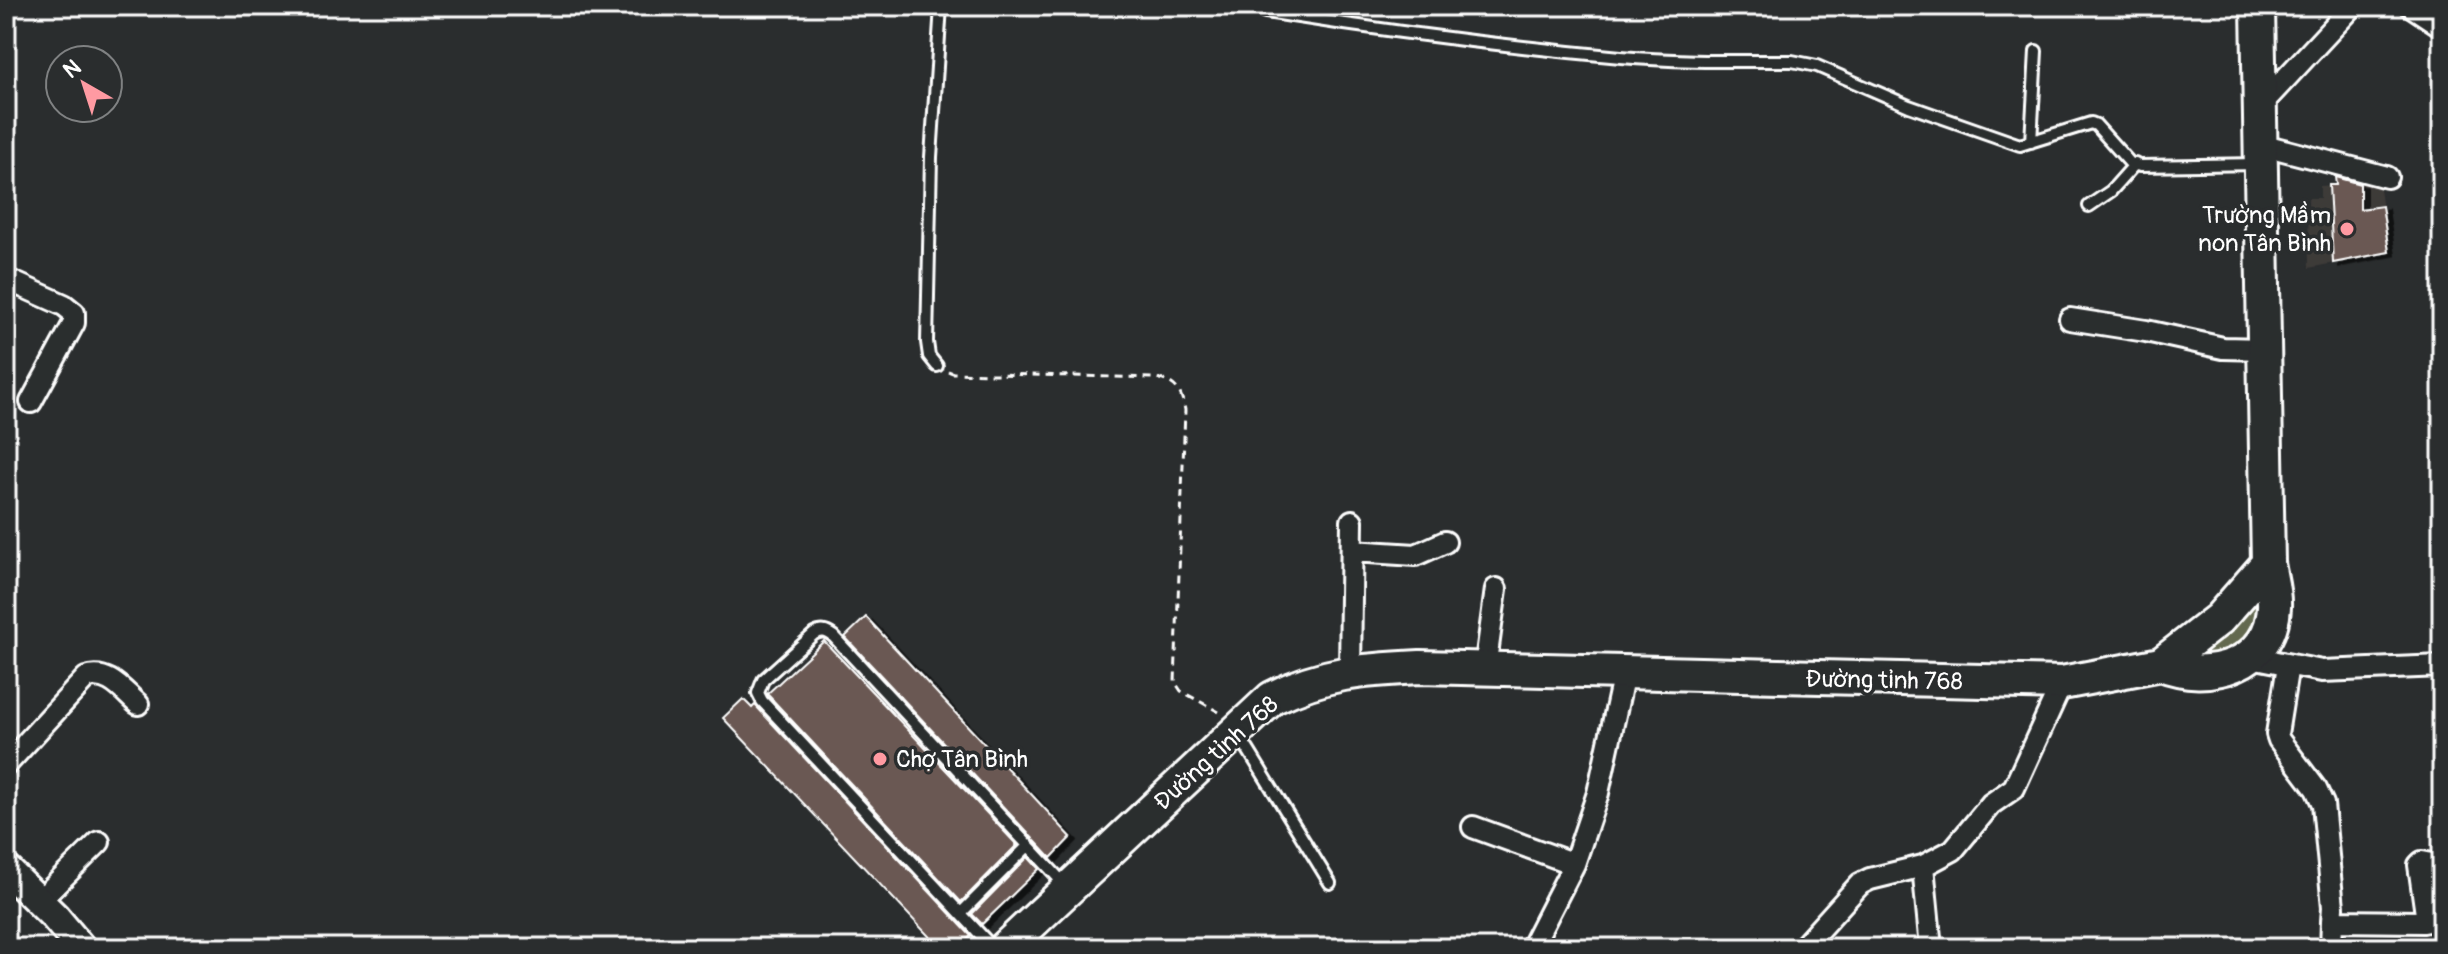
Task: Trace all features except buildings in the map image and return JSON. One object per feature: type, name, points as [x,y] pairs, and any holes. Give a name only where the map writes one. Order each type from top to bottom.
[{"type":"main road","points":[[2161,664],[2193,673],[2217,670],[2251,657],[2264,640],[2274,609],[2268,563],[2258,6]]},
{"type":"main road","name":"Đường tỉnh 768","points":[[1005,948],[1272,698],[1326,676],[1350,671],[1420,667],[2062,683],[2161,664],[2219,619],[2268,563]]},
{"type":"main road","points":[[6,869],[81,948]]},
{"type":"street","points":[[2260,106],[2353,6]]},
{"type":"street","points":[[2411,6],[2441,26]]},
{"type":"street","points":[[2260,154],[2387,177]]},
{"type":"street","points":[[6,279],[64,305],[74,313],[74,323],[31,402]]},
{"type":"street","points":[[2070,319],[2223,348],[2264,349]]},
{"type":"street","points":[[1350,671],[1352,521]]},
{"type":"street","points":[[1352,551],[1416,555],[1445,542]]},
{"type":"street","points":[[1485,669],[1496,589]]},
{"type":"street","points":[[2251,657],[2342,672],[2442,666]]},
{"type":"street","points":[[2288,665],[2277,734],[2323,804],[2333,907],[2331,948]]},
{"type":"street","points":[[1531,948],[1574,864],[1598,793],[1624,673]]},
{"type":"street","points":[[6,765],[86,678],[104,676],[138,704]]},
{"type":"street","points":[[1802,948],[1860,884],[1923,866],[1953,850],[1991,804],[2014,788],[2062,683]]},
{"type":"street","points":[[1473,827],[1574,864]]},
{"type":"street","points":[[39,901],[99,842]]},
{"type":"street","points":[[2332,921],[2424,922],[2426,914],[2419,865],[2422,862],[2442,866]]},
{"type":"street","points":[[1923,866],[1931,948]]},
{"type":"lane","points":[[937,366],[929,356],[927,342],[931,157],[941,6]]},
{"type":"lane","points":[[1246,6],[1266,12],[1429,38],[1523,48],[1621,57],[1802,62],[1965,127],[2020,145],[2091,123],[2130,163],[2140,166],[2260,154]]},
{"type":"lane","points":[[2031,142],[2036,51]]},
{"type":"lane","points":[[2089,206],[2111,191],[2135,164]]},
{"type":"lane","points":[[993,948],[762,701],[758,693],[763,680],[814,634],[827,632],[1068,889]]},
{"type":"lane","points":[[1239,727],[1330,883]]},
{"type":"lane","points":[[961,913],[1028,846]]},
{"type":"path","points":[[937,366],[953,373],[1155,378],[1172,382],[1182,393],[1185,410],[1175,682],[1181,691],[1239,727]]},
{"type":"shaded area","name":"Trường Mầm non Tân Bình","points":[[2335,171],[2379,182],[2389,252],[2309,268],[2308,198],[2320,198],[2320,186],[2335,185]]},
{"type":"green space","points":[[2261,583],[2265,597],[2245,649],[2183,661]]},
{"type":"place","name":"Trường Mầm non Tân Bình","points":[[2347,229]]},
{"type":"place","name":"Chợ Tân Bình","points":[[880,759]]}]
